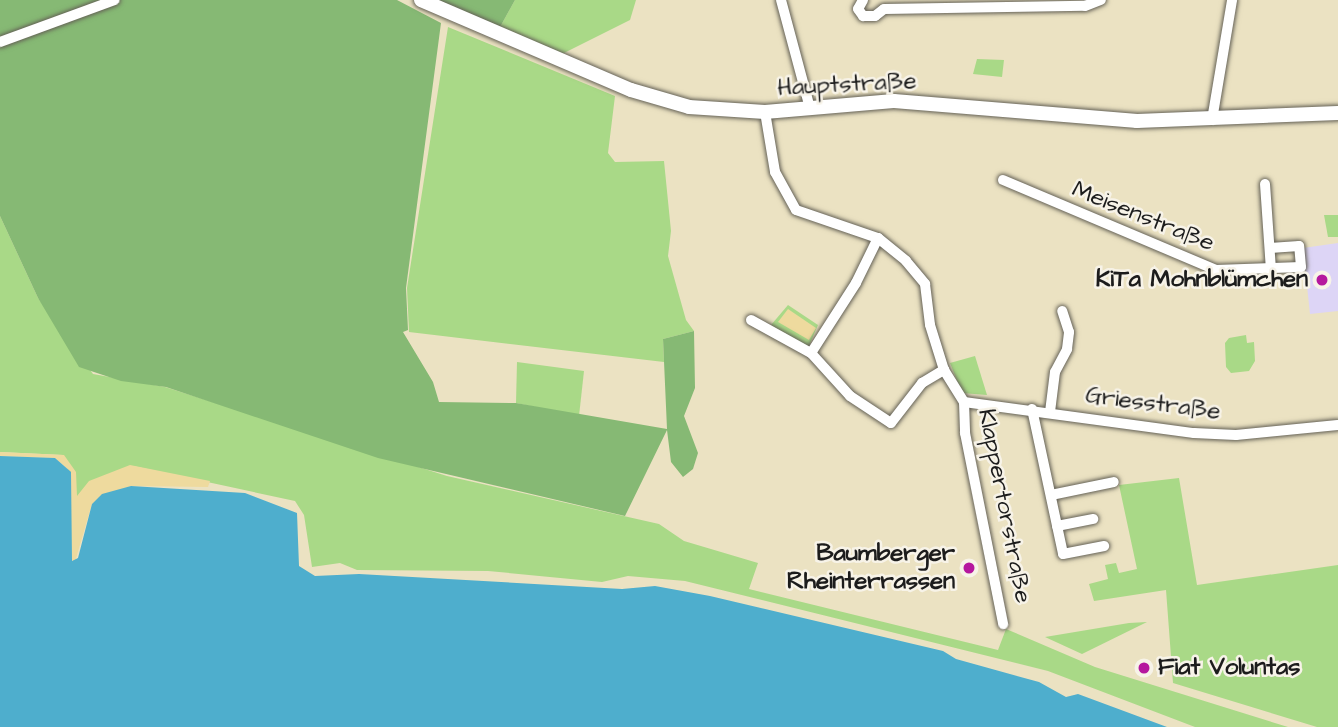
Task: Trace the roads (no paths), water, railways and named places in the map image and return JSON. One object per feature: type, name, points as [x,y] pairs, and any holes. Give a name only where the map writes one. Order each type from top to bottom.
[{"type":"street","points":[[0,42],[116,0]]},
{"type":"street","name":"Hauptstraße","points":[[421,0],[669,103],[765,112],[894,101],[1072,118],[1212,120],[1338,113]]},
{"type":"street","points":[[781,0],[810,108]]},
{"type":"street","points":[[863,0],[858,9],[863,16],[875,16],[881,4],[1060,3],[1101,0]]},
{"type":"street","points":[[1212,120],[1232,0]]},
{"type":"street","name":"Klappertorstraße","points":[[765,112],[775,172],[796,210],[878,238],[906,261],[925,284],[930,325],[944,370],[964,402],[965,433],[1003,624]]},
{"type":"street","name":"Meisenstraße","points":[[1003,180],[1216,270],[1301,267],[1299,246],[1270,248]]},
{"type":"street","points":[[1265,184],[1271,270]]},
{"type":"street","points":[[811,354],[878,238]]},
{"type":"street","points":[[1051,412],[1055,372],[1067,349],[1069,332],[1062,311]]},
{"type":"street","points":[[751,320],[811,354],[850,396],[891,423],[922,383],[944,370]]},
{"type":"street","name":"Griesstraße","points":[[964,402],[1237,435],[1338,425]]},
{"type":"street","points":[[1032,409],[1063,554],[1104,546]]},
{"type":"street","points":[[1051,495],[1114,482]]},
{"type":"street","points":[[1057,526],[1093,519]]},
{"type":"water","points":[[0,456],[55,458],[71,472],[72,561],[78,558],[92,504],[102,494],[131,486],[245,493],[297,513],[299,566],[315,576],[359,574],[622,589],[655,586],[710,596],[943,651],[956,659],[1039,682],[1066,697],[1078,694],[1167,727],[0,727]]},
{"type":"place","name":"KiTa Mohnblümchen","points":[[1322,280]]},
{"type":"place","name":"Baumberger Rheinterrassen","points":[[969,568]]},
{"type":"place","name":"Fiat Voluntas","points":[[1144,668]]}]
